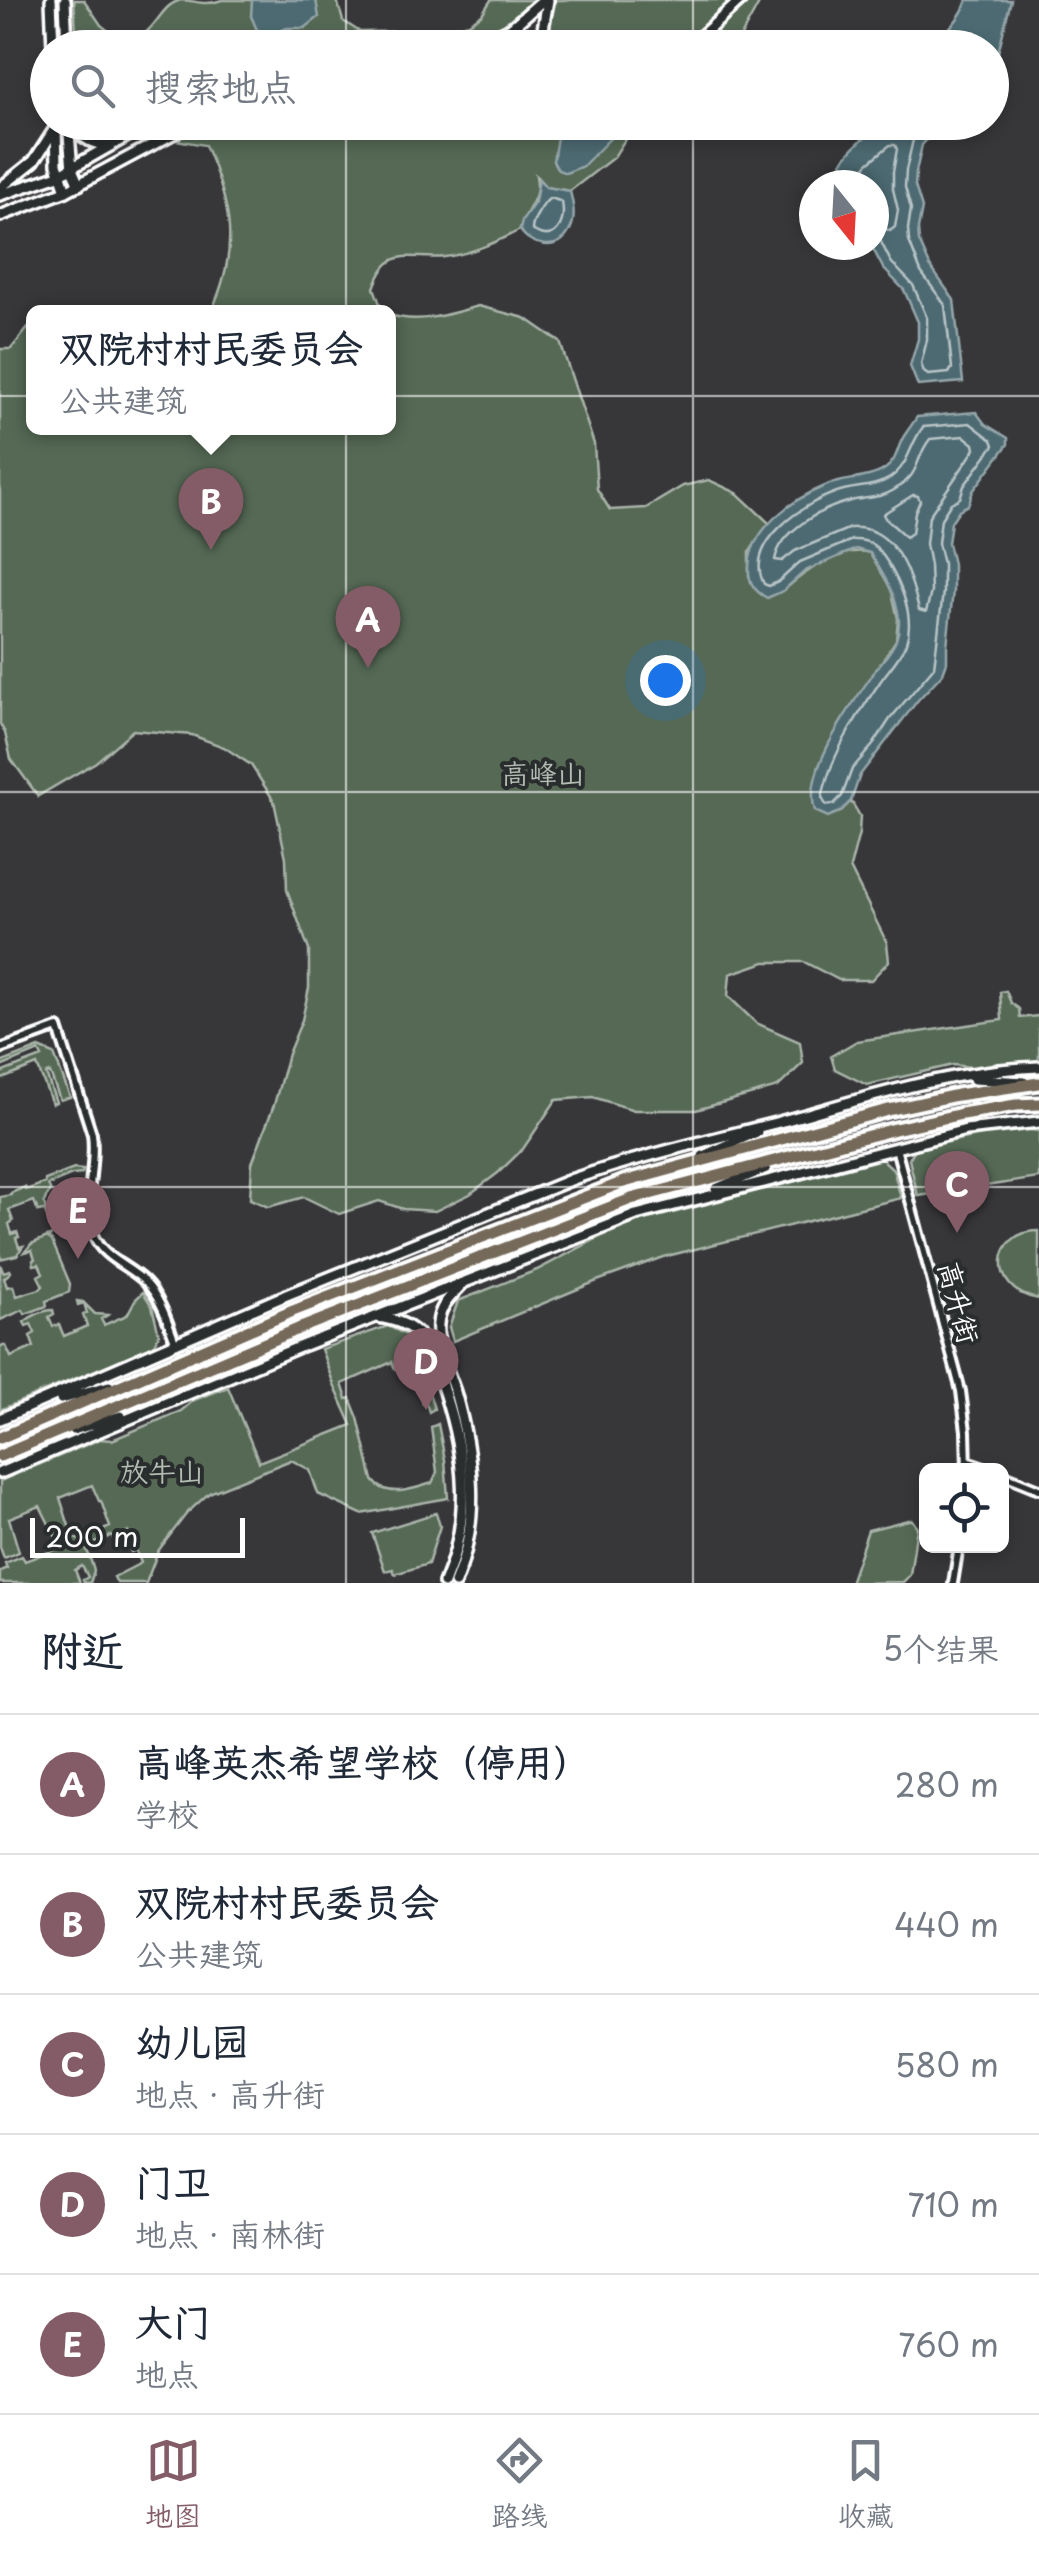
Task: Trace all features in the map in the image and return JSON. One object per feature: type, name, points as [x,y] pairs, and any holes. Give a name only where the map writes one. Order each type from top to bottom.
[{"type":"highway","points":[[0,1438],[293,1311],[624,1182],[888,1110],[957,1094],[1038,1083]]},
{"type":"highway","points":[[0,1456],[298,1328],[631,1199],[895,1129],[962,1114],[1039,1104]]},
{"type":"street","points":[[51,0],[52,30]]},
{"type":"street","points":[[65,0],[66,30]]},
{"type":"street","points":[[508,30],[546,0]]},
{"type":"street","points":[[542,30],[546,0]]},
{"type":"street","points":[[708,30],[742,0]]},
{"type":"street","points":[[3,192],[34,161],[47,140]]},
{"type":"street","points":[[57,140],[60,175],[66,191]]},
{"type":"street","points":[[71,140],[72,169],[78,185]]},
{"type":"street","points":[[88,140],[113,145]]},
{"type":"street","points":[[3,192],[60,175],[121,140]]},
{"type":"street","points":[[0,216],[66,191],[163,140]]},
{"type":"street","points":[[113,145],[104,154],[106,164],[122,163]]},
{"type":"street","points":[[3,192],[21,197],[22,203],[12,213]]},
{"type":"street","points":[[0,1050],[58,1028],[94,1148],[92,1231],[99,1247],[153,1292],[176,1344]]},
{"type":"street","points":[[0,1419],[284,1296],[622,1163],[857,1098],[950,1077],[1039,1067]]},
{"type":"street","points":[[950,1077],[1038,1083]]},
{"type":"street","points":[[678,1168],[783,1120]]},
{"type":"street","points":[[0,1472],[636,1215],[966,1130],[1039,1122]]},
{"type":"street","name":"高升街","points":[[896,1147],[960,1391],[967,1461]]},
{"type":"street","points":[[690,1200],[788,1158]]},
{"type":"street","points":[[455,1583],[470,1527],[472,1474],[466,1434],[438,1332],[439,1314],[461,1284]]},
{"type":"street","points":[[377,1317],[404,1323],[424,1339],[457,1436],[463,1498],[453,1564],[444,1583]]},
{"type":"street","points":[[26,1409],[140,1378]]},
{"type":"street","points":[[51,1436],[157,1406]]},
{"type":"street","points":[[967,1461],[973,1463]]},
{"type":"street","points":[[1009,1477],[1039,1489]]},
{"type":"street","points":[[953,1583],[958,1553]]},
{"type":"green space","points":[[74,0],[84,0],[107,30],[76,30]]},
{"type":"green space","points":[[181,0],[337,0],[343,21],[357,30],[149,30],[169,6]]},
{"type":"green space","points":[[491,0],[534,0],[493,30],[441,30],[469,23],[482,14]]},
{"type":"green space","points":[[556,0],[730,0],[699,30],[550,30]]},
{"type":"green space","points":[[750,0],[761,0],[744,30],[718,30]]},
{"type":"green space","points":[[176,140],[625,140],[614,157],[570,191],[546,187],[536,176],[536,192],[520,230],[455,255],[395,259],[380,274],[374,288],[380,305],[214,305],[226,268],[229,228],[221,188],[205,145]]},
{"type":"green space","name":"高峰山","points":[[478,306],[525,318],[560,342],[594,444],[597,489],[610,510],[646,508],[683,486],[709,480],[737,493],[769,523],[749,553],[749,576],[783,591],[836,556],[870,553],[891,588],[898,619],[896,640],[840,724],[818,768],[840,812],[851,801],[860,816],[850,868],[887,943],[889,961],[871,980],[839,980],[804,962],[765,962],[730,974],[728,996],[756,1023],[800,1042],[803,1063],[778,1087],[696,1110],[634,1110],[593,1097],[556,1100],[523,1149],[498,1173],[470,1194],[435,1211],[403,1209],[379,1201],[339,1214],[304,1197],[268,1207],[250,1199],[252,1163],[302,1020],[309,988],[309,950],[287,890],[286,858],[274,801],[251,765],[224,747],[192,735],[133,730],[96,762],[38,796],[11,759],[0,724],[0,349],[11,349],[26,331],[26,435],[396,435],[396,317],[444,315]]},
{"type":"green space","points":[[1006,991],[1019,1009],[1020,1018],[1039,1016],[1039,1064],[980,1068],[953,1065],[867,1085],[835,1069],[831,1056],[857,1041],[1002,1020],[1000,992]]},
{"type":"green space","points":[[39,1048],[54,1054],[70,1097],[60,1100],[50,1073],[46,1074],[56,1102],[52,1104],[37,1065],[0,1080],[0,1073],[42,1057],[39,1051],[3,1066],[0,1063]]},
{"type":"green space","points":[[1014,1128],[1039,1131],[1039,1178],[918,1196],[909,1159],[915,1149]]},
{"type":"green space","points":[[882,1159],[893,1169],[901,1198],[663,1257],[453,1341],[449,1327],[458,1301],[537,1270],[602,1236],[637,1222]]},
{"type":"green space","points":[[74,1169],[83,1170],[82,1174],[48,1185],[48,1219],[34,1201],[9,1210],[12,1234],[17,1232],[19,1247],[23,1246],[17,1255],[0,1259],[0,1197]]},
{"type":"green space","points":[[1039,1231],[1039,1299],[1010,1285],[1002,1262],[1012,1240]]},
{"type":"green space","points":[[52,1235],[48,1238],[70,1284],[69,1292],[46,1301],[47,1306],[25,1314],[23,1310],[0,1320],[0,1264],[3,1272],[10,1270],[4,1278],[17,1296],[40,1289],[43,1286],[38,1276],[43,1273],[39,1264],[34,1265],[32,1250],[25,1252],[31,1244]]},
{"type":"green space","points":[[143,1292],[152,1306],[159,1334],[153,1346],[0,1410],[0,1346],[6,1346],[11,1357],[34,1347],[30,1336],[35,1333],[31,1324],[26,1326],[24,1322],[53,1310],[49,1317],[64,1336],[87,1326],[84,1303],[95,1314],[108,1315],[101,1319],[104,1325],[127,1315]]},
{"type":"green space","name":"放牛山","points":[[388,1326],[413,1338],[434,1409],[429,1412],[423,1404],[412,1375],[395,1369],[392,1362],[342,1384],[358,1418],[373,1480],[393,1491],[432,1483],[437,1472],[431,1427],[438,1424],[448,1498],[361,1514],[318,1494],[310,1470],[291,1460],[209,1493],[187,1513],[158,1551],[146,1583],[117,1583],[114,1577],[141,1563],[136,1550],[131,1552],[129,1547],[134,1545],[128,1532],[89,1546],[87,1537],[110,1527],[92,1485],[60,1498],[71,1532],[56,1538],[40,1506],[9,1518],[19,1552],[4,1558],[0,1547],[0,1481],[100,1439],[112,1440],[228,1387],[259,1462],[352,1425],[321,1349]]},
{"type":"green space","points":[[436,1513],[440,1526],[428,1564],[395,1574],[393,1569],[385,1571],[372,1533]]},
{"type":"green space","points":[[908,1520],[917,1527],[910,1575],[903,1582],[850,1583],[868,1530]]},
{"type":"green space","points":[[70,1537],[80,1541],[89,1555],[94,1571],[90,1583],[84,1583],[88,1577],[82,1566],[75,1570],[80,1583],[0,1583],[0,1571],[7,1568],[5,1563],[22,1556],[25,1561],[57,1549],[56,1542]]},
{"type":"water","points":[[252,0],[316,0],[319,17],[305,28],[257,30],[251,16]]},
{"type":"water","points":[[967,0],[1011,0],[1004,30],[948,30]]},
{"type":"water","points":[[556,140],[608,140],[583,166],[566,173],[558,170],[553,161]]},
{"type":"water","points":[[861,140],[927,140],[916,172],[915,186],[922,208],[919,241],[930,266],[954,300],[963,382],[918,386],[910,366],[918,339],[918,322],[904,290],[879,260],[889,260],[889,170],[841,170],[844,159]]},
{"type":"water","points":[[539,179],[546,187],[570,191],[572,201],[571,227],[564,238],[552,245],[537,243],[520,230],[535,202]]},
{"type":"water","points":[[976,412],[985,424],[1008,438],[1008,444],[973,491],[968,505],[951,522],[948,543],[953,591],[943,673],[860,775],[851,801],[828,817],[815,811],[813,795],[822,758],[842,720],[894,644],[899,629],[897,606],[870,553],[856,549],[805,571],[783,591],[767,598],[751,582],[751,553],[765,528],[787,507],[825,486],[885,469],[917,417]]},
{"type":"place","name":"双院村村民委员会","points":[[211,550]]},
{"type":"place","name":"高峰英杰希望学校（停用）","points":[[368,668]]},
{"type":"place","name":"幼儿园","points":[[957,1233]]},
{"type":"place","name":"大门","points":[[78,1259]]},
{"type":"place","name":"门卫","points":[[426,1410]]}]
